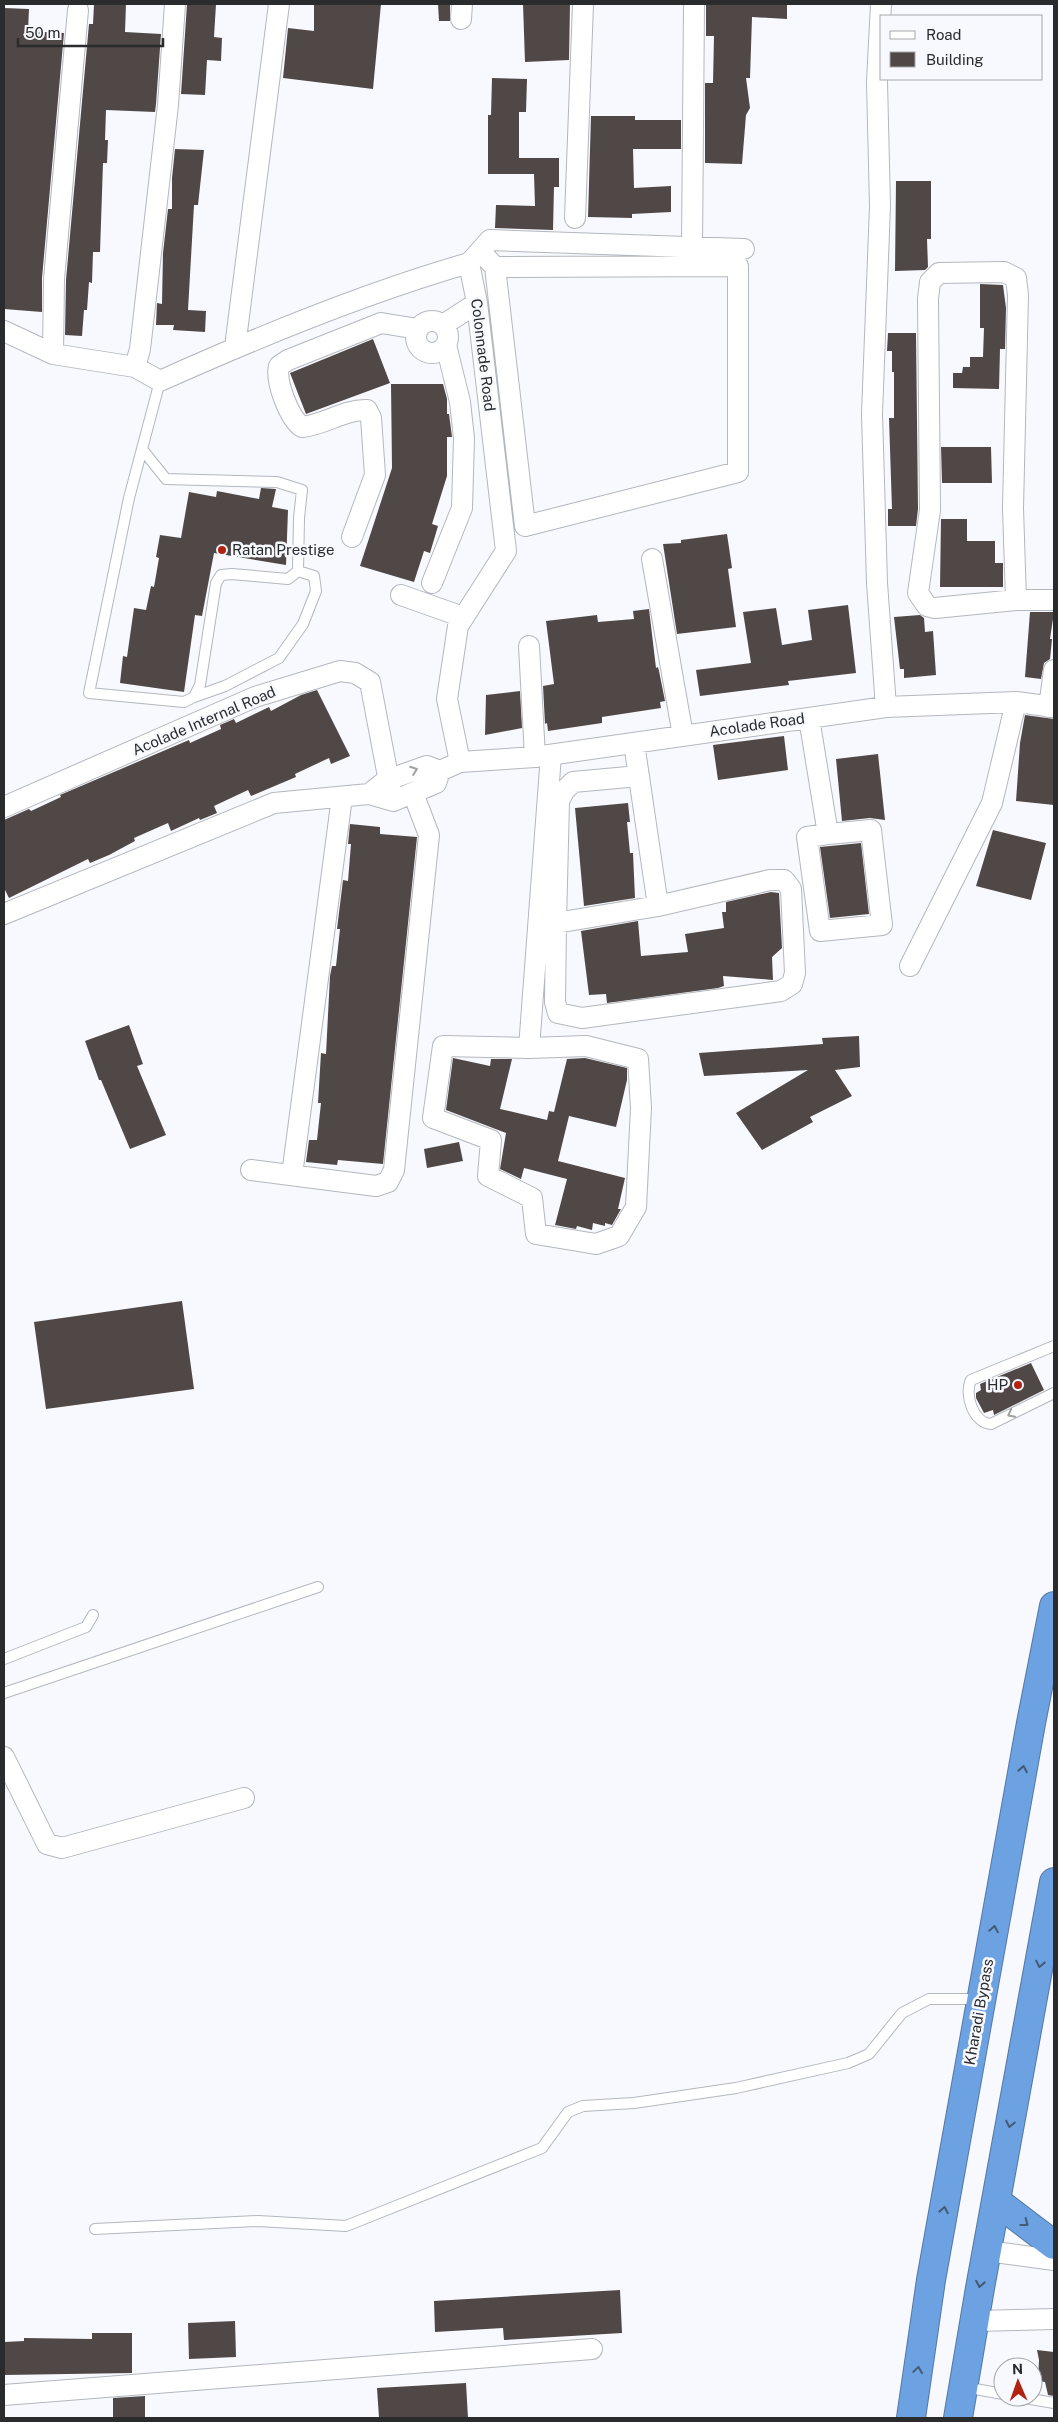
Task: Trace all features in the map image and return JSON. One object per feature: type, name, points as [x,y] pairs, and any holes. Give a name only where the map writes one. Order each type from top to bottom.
[{"type":"highway","name":"Kharadi Bypass","points":[[910,2418],[931,2280],[1054,1606]]},
{"type":"highway","points":[[958,2418],[986,2251],[1051,1926],[1054,1882]]},
{"type":"highway","points":[[996,2200],[1054,2245]]},
{"type":"street","points":[[135,367],[140,350],[168,105],[175,4]]},
{"type":"street","points":[[235,347],[279,4]]},
{"type":"street","points":[[575,218],[582,4]]},
{"type":"street","points":[[692,247],[694,4]]},
{"type":"street","points":[[53,354],[54,279],[78,10]]},
{"type":"street","points":[[880,24],[877,82],[880,206],[872,414],[877,583],[886,707]]},
{"type":"street","points":[[4,331],[53,354],[135,367],[160,382],[235,347],[474,257],[490,240],[744,249]]},
{"type":"street","points":[[474,257],[495,267],[738,266],[738,472],[525,526],[495,267]]},
{"type":"street","name":"Colonnade Road","points":[[460,762],[447,699],[458,626],[506,551],[477,303],[474,257]]},
{"type":"street","points":[[1016,600],[1013,508],[1018,295],[1016,278],[1004,272],[939,272],[930,282],[928,299],[930,510],[918,593],[927,606],[935,608],[1016,600],[1054,600]]},
{"type":"street","points":[[418,329],[417,342],[423,350],[438,352],[445,335],[477,303]]},
{"type":"street","points":[[352,537],[375,475],[371,418],[367,410],[358,410],[315,426],[302,427],[294,421],[287,403],[277,376],[279,366],[288,360],[381,323],[418,329],[429,321],[439,322],[445,335],[460,402],[464,438],[462,508],[432,583]]},
{"type":"street","points":[[652,559],[683,736]]},
{"type":"street","points":[[401,595],[463,617]]},
{"type":"street","points":[[529,1048],[543,756],[530,646]]},
{"type":"street","points":[[1052,707],[1054,670]]},
{"type":"street","name":"Acolade Internal Road","points":[[4,807],[255,697],[340,671],[355,673],[370,682],[387,780],[393,801]]},
{"type":"street","points":[[910,966],[992,803],[1016,702]]},
{"type":"street","name":"Acolade Road","points":[[460,762],[543,756],[886,707],[1016,702],[1052,707]]},
{"type":"street","points":[[809,718],[828,834]]},
{"type":"street","points":[[634,743],[658,906]]},
{"type":"street","points":[[369,794],[387,780],[427,766],[440,771],[460,762]]},
{"type":"street","points":[[4,914],[274,803],[369,794],[393,801],[436,783],[440,771]]},
{"type":"street","points":[[556,923],[658,906],[770,880],[784,880],[791,889],[795,973],[792,984],[781,991],[582,1018],[558,1013],[555,1002],[556,923],[559,801],[564,791],[573,782],[638,776]]},
{"type":"street","points":[[251,1170],[376,1186],[388,1182],[394,1170],[429,835],[413,793]]},
{"type":"street","points":[[292,1175],[342,797]]},
{"type":"street","points":[[871,830],[882,925],[820,931],[807,837],[828,834],[871,830]]},
{"type":"street","points":[[443,1046],[529,1048],[586,1046],[638,1059],[641,1108],[636,1207],[618,1236],[596,1244],[536,1234],[532,1198],[488,1176],[491,1140],[434,1118],[443,1046]]},
{"type":"street","points":[[4,1756],[47,1844],[62,1848],[244,1798]]},
{"type":"street","points":[[986,2251],[1054,2260]]},
{"type":"street","points":[[974,2320],[1054,2319]]},
{"type":"street","points":[[4,2395],[592,2349]]},
{"type":"lane","points":[[160,382],[129,498],[89,694],[184,702],[225,686],[279,658],[303,624],[316,591],[314,576],[298,572],[288,579],[232,574],[221,575],[216,583],[200,686],[194,698]]},
{"type":"lane","points":[[142,449],[166,479],[277,482],[302,490],[298,518],[298,572]]},
{"type":"lane","points":[[1054,1346],[971,1380],[967,1387],[968,1395],[978,1418],[984,1424],[991,1424],[1054,1393]]},
{"type":"lane","points":[[4,1693],[318,1587]]},
{"type":"lane","points":[[4,1659],[86,1627],[93,1615]]},
{"type":"lane","points":[[95,2230],[258,2221],[346,2226],[542,2148],[568,2112],[583,2106],[634,2103],[736,2088],[848,2063],[869,2054],[902,2013],[928,1999],[981,1999]]},
{"type":"lane","points":[[963,2387],[993,2392]]},
{"type":"building","points":[[94,4],[126,4],[125,32],[161,34],[156,104],[155,112],[106,110],[105,140],[108,140],[107,163],[103,163],[100,252],[93,252],[92,283],[89,282],[87,310],[84,310],[82,336],[65,335],[66,280],[89,24],[93,24]]},
{"type":"building","points":[[187,4],[216,4],[214,37],[222,38],[221,61],[207,60],[205,95],[181,94]]},
{"type":"building","points":[[314,4],[381,4],[373,89],[283,78],[288,28],[314,31]]},
{"type":"building","points":[[438,4],[450,4],[450,21],[439,21]]},
{"type":"building","points":[[523,4],[570,4],[569,60],[525,62]]},
{"type":"building","points":[[706,4],[787,4],[787,19],[752,17],[750,78],[746,78],[750,108],[746,115],[742,164],[705,163],[705,83],[713,83],[714,36],[706,36]]},
{"type":"building","points":[[4,8],[29,9],[28,31],[64,33],[42,278],[42,312],[4,309]]},
{"type":"building","points":[[492,78],[527,79],[526,112],[519,112],[519,158],[559,158],[559,187],[554,187],[553,230],[495,228],[496,205],[535,206],[534,174],[488,174],[488,115],[491,115]]},
{"type":"building","points":[[591,116],[635,116],[635,120],[681,120],[681,149],[633,149],[634,188],[671,186],[671,212],[632,214],[632,218],[588,217]]},
{"type":"building","points":[[175,149],[204,150],[198,205],[194,205],[188,310],[206,311],[205,332],[173,330],[174,325],[156,325],[157,303],[162,304],[163,253],[168,209],[172,209],[172,178]]},
{"type":"building","points":[[896,181],[931,181],[931,239],[927,239],[928,267],[925,270],[895,271]]},
{"type":"building","points":[[980,284],[1003,285],[1006,308],[1005,349],[1000,349],[999,389],[953,388],[953,373],[962,373],[963,367],[970,367],[970,357],[983,357],[984,328],[980,328]]},
{"type":"building","points":[[888,333],[916,333],[918,509],[916,526],[888,526],[888,509],[892,509],[889,418],[894,418],[894,372],[892,372],[892,351],[887,351]]},
{"type":"building","points":[[373,339],[390,383],[306,414],[290,373]]},
{"type":"building","points":[[391,384],[443,384],[452,437],[447,437],[447,476],[432,524],[438,526],[430,553],[424,551],[414,582],[360,566],[392,468]]},
{"type":"building","points":[[941,447],[991,447],[992,483],[942,483]]},
{"type":"building","name":"Ratan Prestige","points":[[261,488],[276,489],[272,507],[288,510],[286,565],[214,553],[202,616],[195,615],[184,692],[120,683],[123,656],[127,657],[134,608],[146,610],[151,586],[154,587],[159,558],[156,557],[160,535],[181,538],[189,492],[216,497],[217,491],[259,499]]},
{"type":"building","points":[[941,519],[967,519],[967,541],[995,541],[995,563],[1003,563],[1003,587],[940,587]]},
{"type":"building","points":[[727,534],[732,568],[728,569],[736,627],[677,634],[663,544],[681,543],[681,540]]},
{"type":"building","points":[[848,605],[856,673],[788,681],[789,685],[700,696],[696,670],[751,663],[743,612],[776,608],[782,645],[812,640],[808,610]]},
{"type":"building","points":[[649,609],[656,668],[658,667],[665,701],[660,702],[661,708],[602,717],[602,723],[548,731],[547,723],[545,724],[543,686],[554,684],[546,621],[597,615],[598,622],[634,619],[633,611]]},
{"type":"building","points":[[1030,612],[1054,612],[1050,639],[1052,639],[1050,659],[1044,663],[1041,679],[1025,677]]},
{"type":"building","points":[[920,615],[924,618],[925,632],[933,631],[936,675],[904,678],[904,669],[900,669],[894,617]]},
{"type":"building","points":[[317,690],[350,756],[331,764],[329,758],[295,774],[296,777],[251,796],[248,790],[214,806],[217,813],[200,820],[199,818],[171,831],[168,823],[134,838],[135,841],[109,855],[90,863],[88,859],[9,898],[4,888],[4,820],[29,809],[31,811],[61,797],[60,795],[189,740],[190,743],[221,729],[220,725],[234,719],[236,723],[269,707],[271,711],[301,695]]},
{"type":"building","points":[[520,691],[522,728],[485,735],[486,695]]},
{"type":"building","points":[[1025,715],[1054,719],[1054,805],[1016,801],[1020,743]]},
{"type":"building","points":[[784,736],[788,770],[718,780],[713,745]]},
{"type":"building","points":[[878,754],[885,820],[870,818],[842,821],[836,759]]},
{"type":"building","points":[[628,803],[630,822],[627,822],[630,853],[633,853],[635,898],[584,906],[575,808]]},
{"type":"building","points":[[350,824],[380,827],[380,834],[417,837],[383,1164],[338,1160],[337,1165],[306,1162],[309,1140],[317,1140],[321,1103],[318,1103],[321,1053],[326,1054],[330,976],[332,966],[336,966],[340,929],[337,929],[343,880],[348,881],[351,844],[348,844]]},
{"type":"building","points":[[993,830],[1046,843],[1031,900],[976,886]]},
{"type":"building","points":[[861,843],[869,914],[830,918],[820,847]]},
{"type":"building","points":[[771,892],[779,893],[782,948],[772,957],[773,980],[723,976],[724,986],[718,988],[607,1003],[606,994],[589,995],[581,931],[638,921],[641,956],[688,952],[685,934],[724,928],[722,912],[726,912],[726,902]]},
{"type":"building","points":[[129,1025],[143,1064],[137,1066],[166,1135],[130,1149],[101,1080],[99,1080],[85,1041]]},
{"type":"building","points":[[859,1036],[860,1067],[835,1070],[852,1096],[810,1117],[813,1122],[762,1150],[736,1113],[808,1070],[704,1076],[699,1053],[823,1044],[822,1038]]},
{"type":"building","points":[[453,1058],[490,1066],[491,1059],[512,1059],[500,1109],[547,1120],[549,1111],[554,1112],[567,1059],[585,1058],[627,1068],[627,1080],[616,1127],[569,1116],[558,1161],[625,1178],[618,1209],[621,1209],[612,1225],[605,1223],[605,1226],[593,1223],[592,1230],[577,1226],[576,1229],[555,1225],[567,1179],[524,1168],[521,1179],[500,1169],[506,1133],[446,1110]]},
{"type":"building","points":[[459,1142],[463,1161],[427,1168],[424,1149]]},
{"type":"building","points":[[182,1301],[194,1389],[46,1409],[34,1322]]},
{"type":"building","points":[[1031,1363],[1044,1390],[994,1415],[993,1410],[984,1413],[976,1398],[976,1393],[981,1390],[980,1384]]},
{"type":"building","points":[[620,2290],[622,2333],[504,2340],[503,2328],[435,2332],[434,2301]]},
{"type":"building","points":[[235,2321],[236,2357],[189,2359],[188,2323]]},
{"type":"building","points":[[92,2333],[132,2333],[132,2373],[4,2375],[4,2342],[24,2341],[24,2338],[92,2339]]},
{"type":"building","points":[[1037,2350],[1054,2352],[1054,2396],[1048,2395],[1045,2382],[1043,2382],[1043,2357],[1038,2357]]},
{"type":"building","points":[[466,2383],[468,2418],[379,2418],[377,2388]]},
{"type":"building","points":[[145,2396],[145,2418],[113,2418],[113,2398]]},
{"type":"place","name":"Ratan Prestige","points":[[222,550]]},
{"type":"place","name":"HP","points":[[1018,1385]]}]
